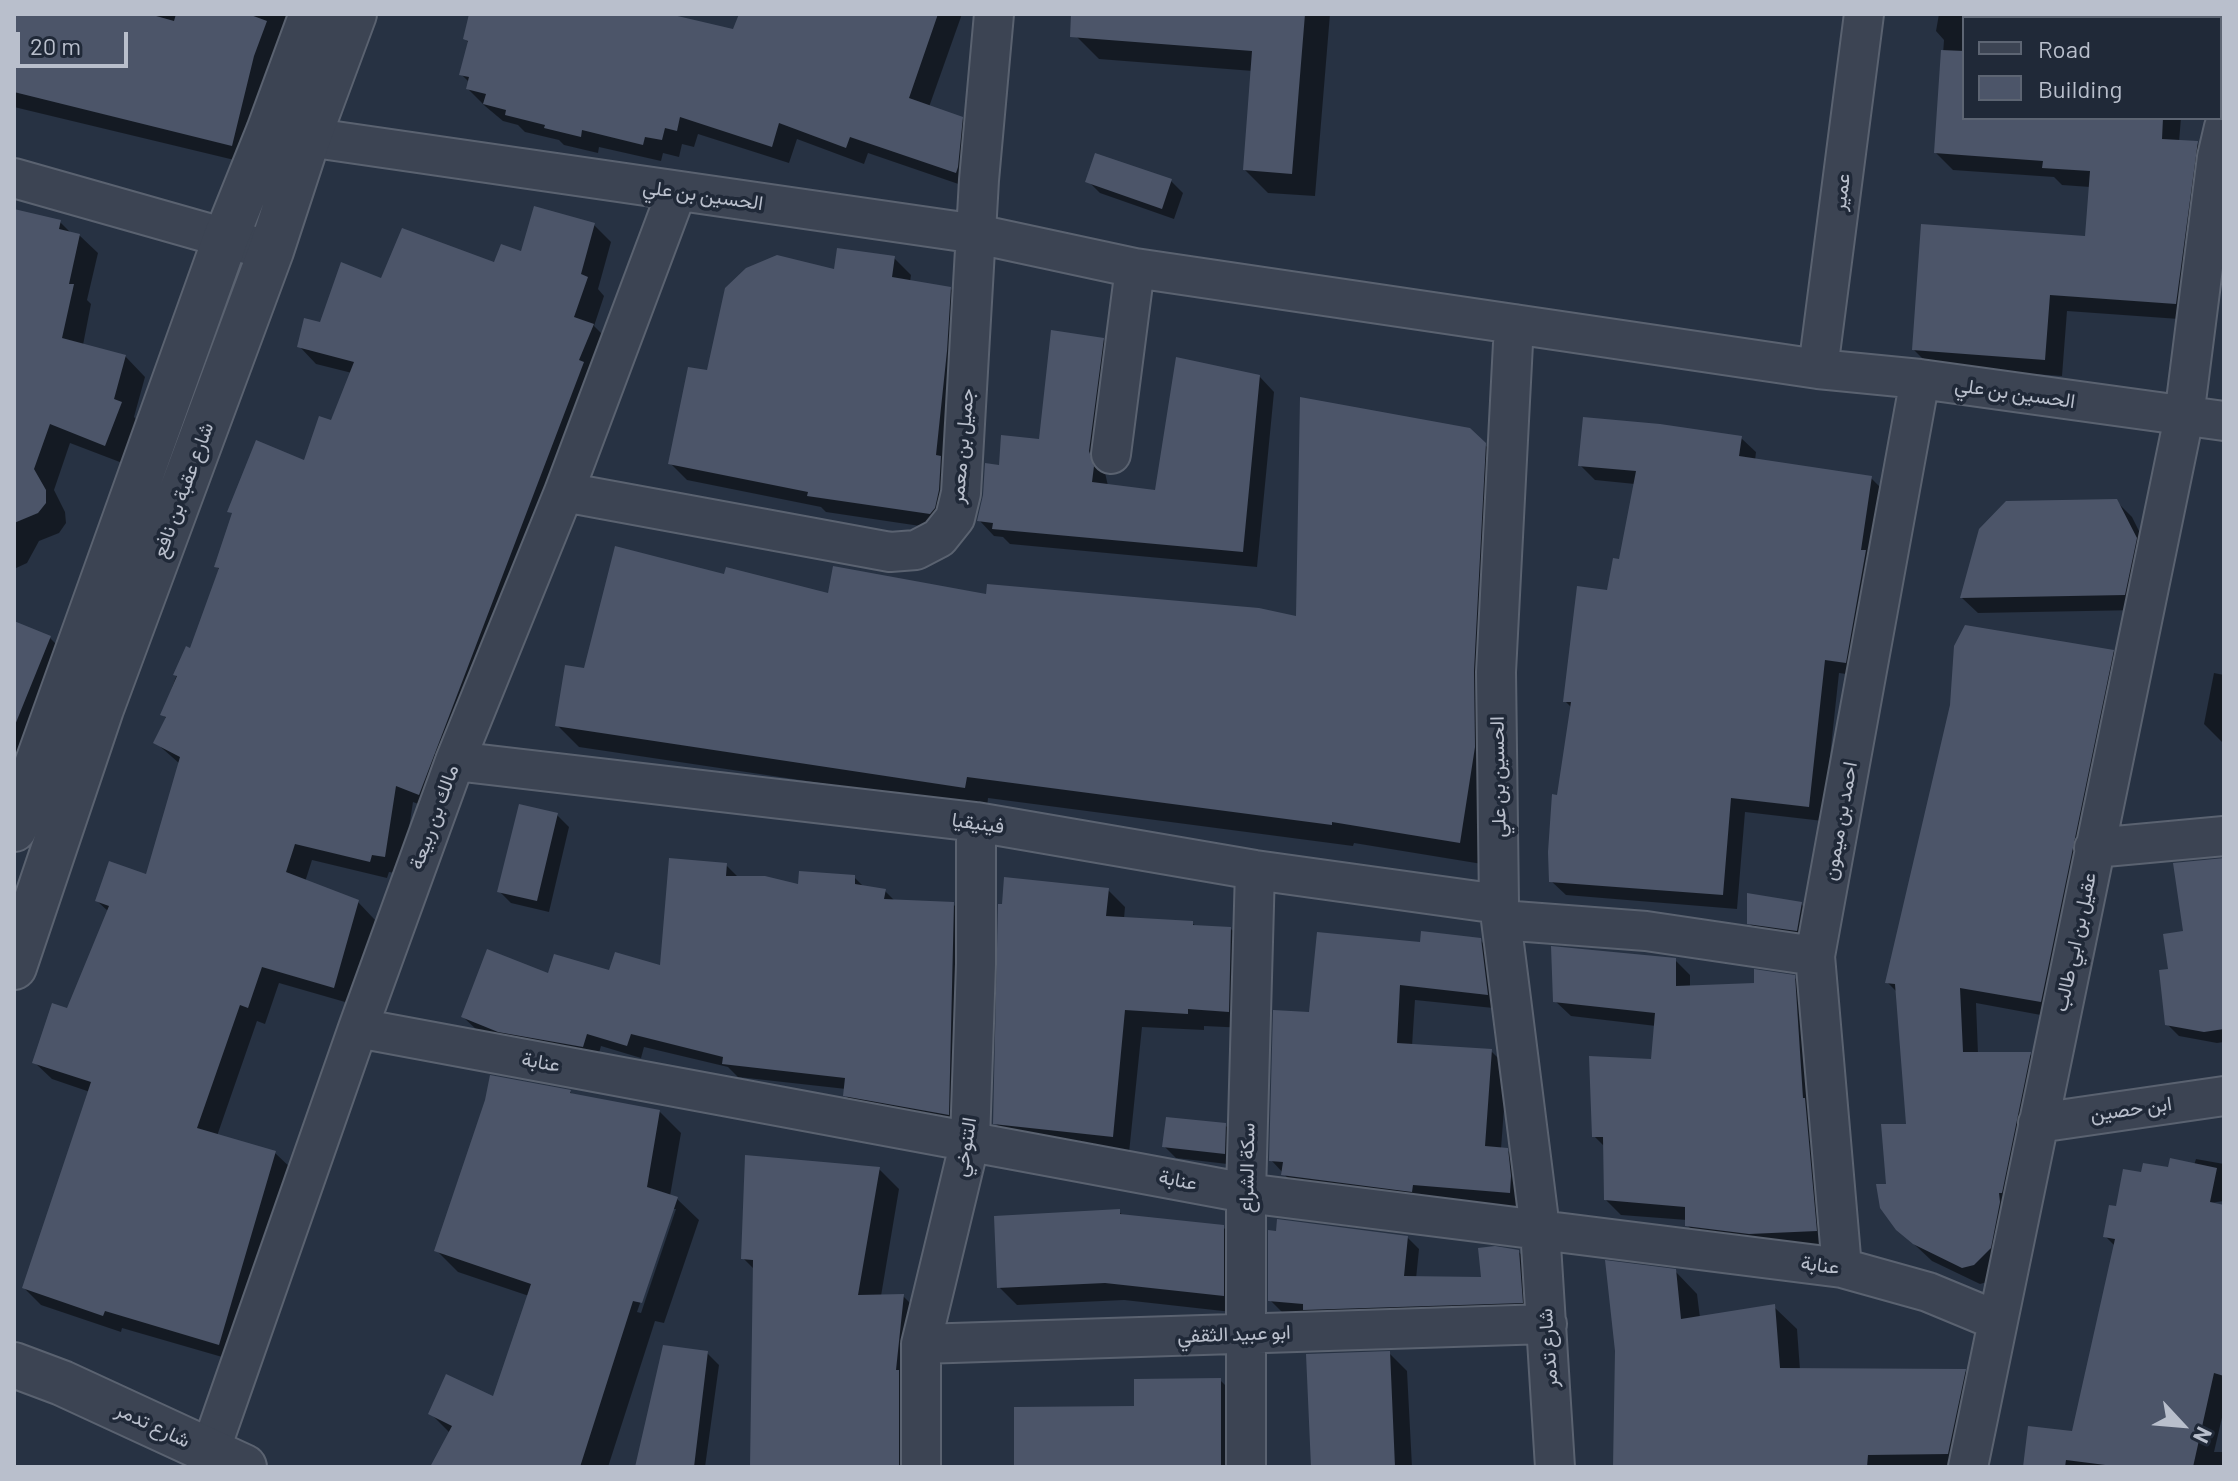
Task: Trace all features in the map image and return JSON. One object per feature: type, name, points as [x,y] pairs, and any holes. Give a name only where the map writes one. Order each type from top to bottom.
[{"type":"street","name":"شارع عقبة بن نافع","points":[[14,967],[101,709],[271,251],[312,14]]},
{"type":"street","name":"شارع عقبة بن نافع","points":[[14,829],[225,240],[289,134],[354,14]]},
{"type":"street","name":"جميل بن معمر","points":[[564,492],[890,552],[916,550],[939,538],[955,518],[961,493],[979,180],[994,14]]},
{"type":"street","name":"عمير","points":[[1818,369],[1864,14]]},
{"type":"street","points":[[2184,417],[2217,157],[2224,127]]},
{"type":"street","name":"الحسين بن علي","points":[[289,134],[977,234],[1135,268],[1818,369],[1920,379],[2224,421]]},
{"type":"street","points":[[14,178],[271,251]]},
{"type":"street","name":"مالك بن ربيعة","points":[[227,1459],[358,1028],[455,761],[564,492],[677,191]]},
{"type":"street","points":[[1111,454],[1135,268]]},
{"type":"street","name":"الحسين بن علي","points":[[1514,324],[1496,672],[1500,912],[1540,1229]]},
{"type":"street","name":"احمد بن ميمون","points":[[1842,1268],[1815,956],[1920,379]]},
{"type":"street","name":"عقيل بن ابي طالب","points":[[1968,1467],[2184,417]]},
{"type":"street","name":"فينيقيا","points":[[455,761],[976,822],[1500,912],[1815,956]]},
{"type":"street","name":"التنوخي","points":[[921,1467],[921,1344],[970,1141],[976,964],[976,822]]},
{"type":"street","points":[[2094,848],[2224,836]]},
{"type":"street","name":"سكة الشراع","points":[[1246,1467],[1246,1193],[1255,870]]},
{"type":"street","name":"عنابة","points":[[358,1028],[1246,1193],[1842,1268],[1928,1292],[1998,1321]]},
{"type":"street","name":"ابن حصين","points":[[2038,1123],[2224,1096]]},
{"type":"street","name":"شارع تدمر","points":[[1540,1229],[1555,1467]]},
{"type":"street","name":"ابو عبيد الثقفي","points":[[921,1344],[1547,1324]]},
{"type":"street","name":"شارع تدمر","points":[[14,1329],[62,1383]]},
{"type":"street","name":"شارع تدمر","points":[[14,1365],[62,1383],[227,1459]]},
{"type":"building","points":[[14,14],[149,14],[174,21],[176,14],[248,14],[267,21],[254,56],[232,146],[14,92]]},
{"type":"building","points":[[469,14],[669,14],[733,29],[739,14],[938,14],[909,98],[963,117],[958,167],[956,173],[850,137],[846,148],[779,123],[772,147],[680,117],[677,131],[665,128],[662,140],[645,137],[643,145],[582,130],[581,137],[544,128],[545,125],[505,115],[506,110],[483,104],[486,94],[466,89],[469,77],[459,75],[468,41],[463,39]]},
{"type":"building","points":[[1071,14],[1305,14],[1292,174],[1243,170],[1252,51],[1070,37]]},
{"type":"building","points":[[1941,50],[1962,51],[1962,120],[2163,120],[2162,139],[2198,141],[2176,304],[2050,295],[2045,360],[1912,350],[1921,224],[2085,236],[2090,171],[2042,168],[2043,161],[1934,153]]},
{"type":"building","points":[[1095,153],[1172,179],[1162,209],[1085,182]]},
{"type":"building","points":[[534,206],[595,223],[581,274],[588,277],[574,317],[594,324],[579,360],[584,362],[419,795],[396,786],[385,857],[372,855],[370,862],[295,844],[286,872],[359,900],[334,988],[262,967],[248,1008],[240,1005],[197,1128],[276,1151],[219,1345],[105,1311],[103,1316],[22,1288],[91,1082],[32,1063],[52,1003],[67,1008],[109,906],[95,901],[109,861],[146,874],[180,757],[153,743],[166,717],[160,715],[177,676],[173,675],[186,646],[190,648],[219,568],[214,567],[232,513],[227,512],[256,440],[304,460],[319,416],[331,420],[354,362],[297,347],[304,318],[320,322],[341,262],[381,278],[402,228],[494,262],[501,244],[521,251]]},
{"type":"building","points":[[14,209],[61,220],[59,229],[80,234],[69,284],[74,284],[62,338],[126,355],[114,399],[122,402],[105,446],[50,424],[34,469],[46,490],[46,503],[38,513],[14,523]]},
{"type":"building","points":[[837,248],[895,256],[892,277],[951,287],[936,455],[941,456],[939,490],[935,508],[930,514],[807,496],[808,492],[668,464],[688,367],[707,370],[725,288],[746,268],[777,255],[834,269]]},
{"type":"building","points":[[1051,330],[1104,338],[1089,451],[1094,466],[1092,482],[1155,490],[1176,357],[1260,375],[1243,552],[992,529],[993,523],[977,521],[985,463],[999,465],[1001,435],[1039,439]]},
{"type":"building","points":[[1300,397],[1470,428],[1486,443],[1474,671],[1475,747],[1460,843],[1332,822],[1332,825],[967,777],[965,788],[555,726],[565,665],[584,668],[615,546],[724,574],[726,567],[828,593],[833,566],[986,594],[987,584],[1259,608],[1296,616]]},
{"type":"building","points":[[1583,417],[1742,436],[1739,456],[1872,476],[1861,550],[1866,550],[1846,663],[1825,660],[1809,807],[1731,798],[1723,895],[1549,882],[1552,794],[1557,795],[1571,702],[1563,702],[1577,586],[1607,590],[1613,558],[1619,559],[1636,471],[1578,466]]},
{"type":"building","points":[[2117,499],[2137,538],[2125,595],[1960,598],[1979,529],[2006,501]]},
{"type":"building","points":[[14,621],[51,636],[15,725],[14,724]]},
{"type":"building","points":[[1965,625],[2114,650],[2041,1002],[1960,988],[1963,1052],[2031,1052],[2002,1193],[1999,1193],[1991,1248],[1974,1265],[1962,1268],[1913,1244],[1896,1230],[1880,1208],[1876,1184],[1886,1184],[1881,1124],[1906,1124],[1895,984],[1885,983],[1950,705],[1954,646]]},
{"type":"building","points":[[519,804],[558,813],[537,901],[497,892]]},
{"type":"building","points":[[669,858],[727,863],[726,876],[765,876],[798,884],[799,871],[855,875],[855,884],[886,889],[884,899],[954,902],[949,1115],[843,1096],[845,1078],[722,1064],[723,1057],[631,1034],[627,1046],[587,1034],[583,1047],[498,1032],[461,1017],[487,949],[548,973],[554,954],[609,970],[615,952],[660,965]]},
{"type":"building","points":[[2224,858],[2224,1029],[2204,1032],[2165,1025],[2159,970],[2168,969],[2163,934],[2183,931],[2173,863]]},
{"type":"building","points":[[1004,877],[1109,888],[1106,916],[1193,921],[1193,925],[1231,927],[1229,1012],[1188,1009],[1188,1014],[1125,1010],[1113,1137],[993,1124],[998,904],[1002,904]]},
{"type":"building","points":[[1747,893],[1802,902],[1797,931],[1747,924]]},
{"type":"building","points":[[1421,931],[1481,938],[1488,995],[1400,985],[1397,1043],[1492,1049],[1485,1146],[1508,1148],[1510,1193],[1413,1185],[1412,1192],[1281,1175],[1283,1162],[1269,1161],[1273,1010],[1309,1012],[1317,932],[1420,942]]},
{"type":"building","points":[[1551,946],[1676,958],[1676,986],[1754,983],[1754,969],[1795,975],[1803,1098],[1817,1231],[1749,1234],[1685,1226],[1685,1207],[1604,1200],[1603,1137],[1592,1137],[1589,1056],[1651,1059],[1655,1013],[1553,1002]]},
{"type":"building","points":[[490,1075],[660,1110],[647,1187],[678,1197],[642,1303],[633,1301],[580,1467],[430,1467],[452,1426],[428,1414],[446,1374],[493,1396],[531,1284],[434,1251],[485,1100]]},
{"type":"building","points":[[1166,1117],[1226,1123],[1225,1154],[1162,1147]]},
{"type":"building","points":[[745,1155],[880,1167],[858,1295],[904,1294],[896,1370],[899,1370],[899,1467],[750,1467],[753,1260],[741,1259]]},
{"type":"building","points":[[2170,1158],[2217,1168],[2210,1202],[2224,1205],[2224,1376],[2214,1373],[2193,1467],[2121,1467],[2066,1460],[2065,1467],[2023,1467],[2028,1426],[2072,1431],[2115,1239],[2103,1237],[2109,1205],[2116,1206],[2123,1169],[2141,1172],[2143,1163],[2168,1167]]},
{"type":"building","points":[[1120,1209],[1120,1214],[1224,1225],[1224,1296],[1105,1283],[997,1288],[994,1216]]},
{"type":"building","points":[[1277,1219],[1408,1236],[1404,1276],[1481,1277],[1478,1248],[1495,1246],[1519,1250],[1523,1303],[1303,1310],[1303,1304],[1268,1301],[1268,1230],[1276,1231]]},
{"type":"building","points":[[1605,1260],[1676,1269],[1681,1319],[1775,1304],[1780,1368],[1966,1369],[1948,1454],[1868,1455],[1867,1467],[1613,1467],[1615,1351]]},
{"type":"building","points":[[663,1345],[708,1351],[694,1467],[635,1467]]},
{"type":"building","points":[[1390,1351],[1395,1467],[1311,1467],[1306,1354]]},
{"type":"building","points":[[1221,1378],[1221,1467],[1014,1467],[1014,1407],[1134,1406],[1134,1379]]}]
